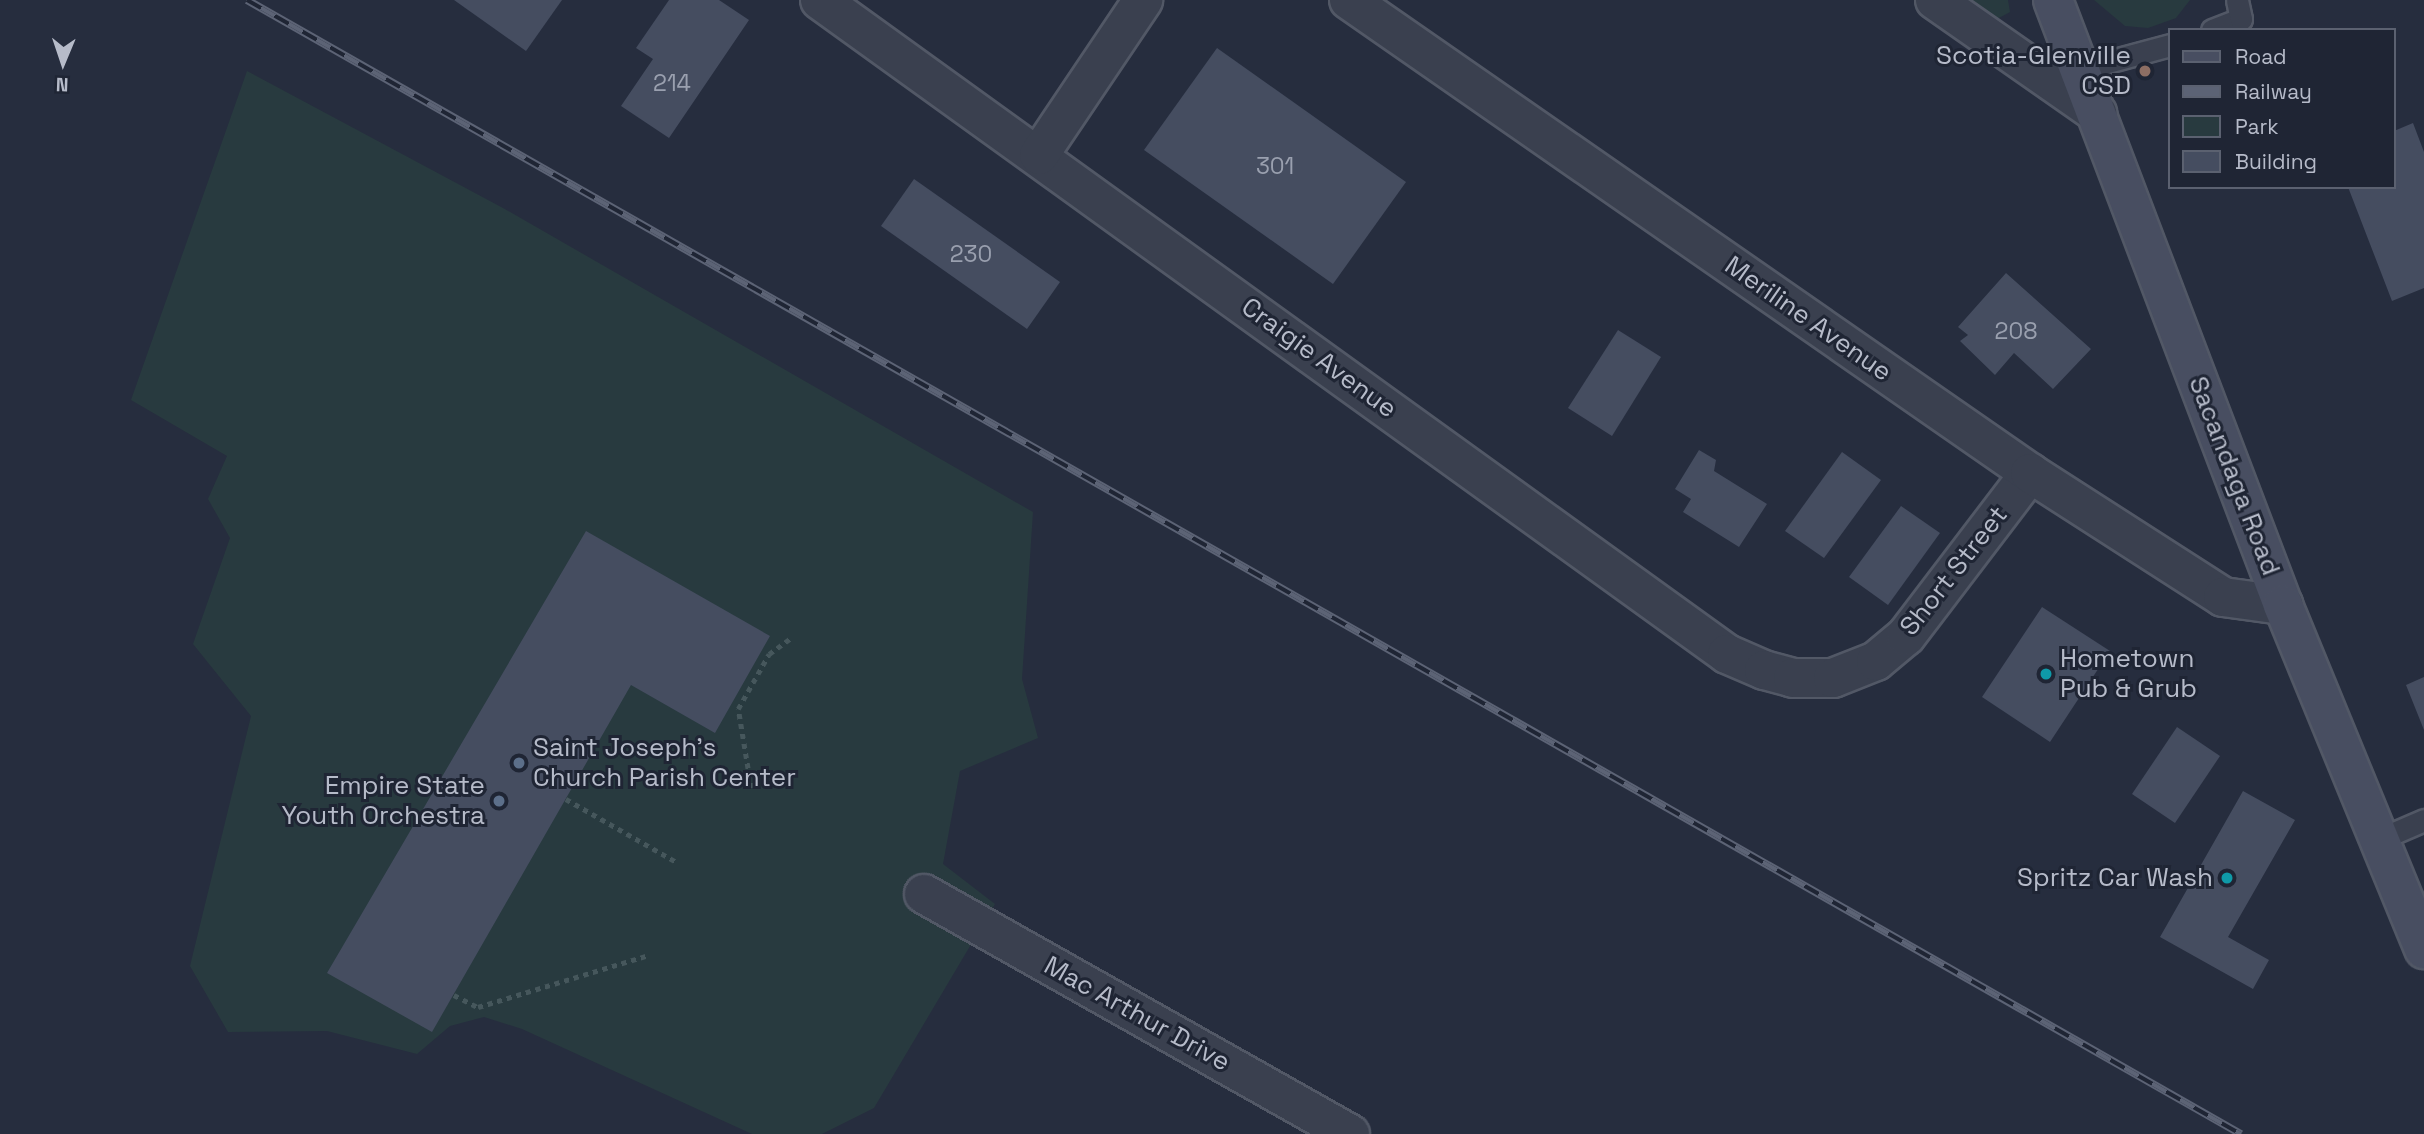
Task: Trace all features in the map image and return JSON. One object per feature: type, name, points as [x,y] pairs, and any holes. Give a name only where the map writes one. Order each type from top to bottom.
[{"type":"main road","name":"Sacandaga Road","points":[[2053,0],[2283,605],[2424,949]]},
{"type":"street","name":"Craigie Avenue","points":[[820,0],[1039,155],[1727,654],[1793,678],[1833,678]]},
{"type":"street","points":[[1039,155],[1143,0]]},
{"type":"street","name":"Meriline Avenue","points":[[1349,0],[2030,473],[2223,597],[2283,605]]},
{"type":"street","points":[[1935,0],[2097,113]]},
{"type":"street","name":"Short Street","points":[[1833,678],[1876,661],[1906,636],[2030,473]]},
{"type":"street","name":"Mac Arthur Drive","points":[[924,894],[1350,1134]]},
{"type":"lane","points":[[2215,28],[2239,9]]},
{"type":"lane","points":[[2081,69],[2168,46]]},
{"type":"lane","points":[[2380,839],[2424,820]]},
{"type":"path","points":[[751,788],[738,709],[769,654],[791,638]]},
{"type":"path","points":[[566,799],[678,863]]},
{"type":"path","points":[[454,995],[478,1007],[649,956]]},
{"type":"green space","points":[[1966,0],[2008,0],[2010,12],[1995,20]]},
{"type":"green space","points":[[2094,0],[2190,0],[2176,18],[2148,28],[2125,26]]},
{"type":"green space","points":[[247,71],[503,208],[1033,512],[1022,679],[1038,738],[960,771],[943,864],[995,904],[874,1108],[822,1134],[752,1134],[522,1029],[484,1017],[450,1026],[417,1054],[327,1031],[228,1032],[190,966],[251,716],[193,644],[230,538],[208,499],[227,456],[131,400]]},
{"type":"building","points":[[454,0],[562,0],[526,51]]},
{"type":"building","points":[[669,0],[719,0],[749,20],[669,138],[621,106],[653,59],[636,48]]},
{"type":"building","points":[[1217,48],[1406,182],[1333,284],[1144,150]]},
{"type":"building","points":[[2413,123],[2424,152],[2424,288],[2392,301],[2349,189],[2396,189],[2396,130]]},
{"type":"building","points":[[914,179],[1060,282],[1027,329],[881,226]]},
{"type":"building","points":[[2006,273],[2091,349],[2053,389],[2014,353],[1995,375],[1960,341],[1968,335],[1958,327]]},
{"type":"building","points":[[1618,330],[1661,357],[1612,436],[1568,408]]},
{"type":"building","points":[[1699,450],[1716,460],[1714,471],[1767,504],[1739,547],[1683,512],[1691,499],[1675,489]]},
{"type":"building","points":[[1842,452],[1881,480],[1824,558],[1785,531]]},
{"type":"building","points":[[1901,506],[1940,533],[1888,605],[1849,577]]},
{"type":"building","name":"Saint Joseph's Church Parish Center","points":[[586,531],[770,636],[715,733],[631,685],[432,1032],[327,973]]},
{"type":"building","name":"Hometown Pub & Grub","points":[[2042,607],[2110,651],[2050,742],[1982,697]]},
{"type":"building","points":[[2424,677],[2424,730],[2406,685]]},
{"type":"building","points":[[2177,727],[2220,756],[2175,823],[2132,794]]},
{"type":"building","name":"Spritz Car Wash","points":[[2243,791],[2295,820],[2228,937],[2269,960],[2253,989],[2160,937]]},
{"type":"railway","points":[[247,0],[2241,1134]]},
{"type":"place","name":"Scotia-Glenville CSD","points":[[2145,71]]},
{"type":"place","name":"Hometown Pub & Grub","points":[[2046,674]]},
{"type":"place","name":"Saint Joseph's Church Parish Center","points":[[519,763]]},
{"type":"place","name":"Empire State Youth Orchestra","points":[[499,801]]},
{"type":"place","name":"Spritz Car Wash","points":[[2227,878]]}]
